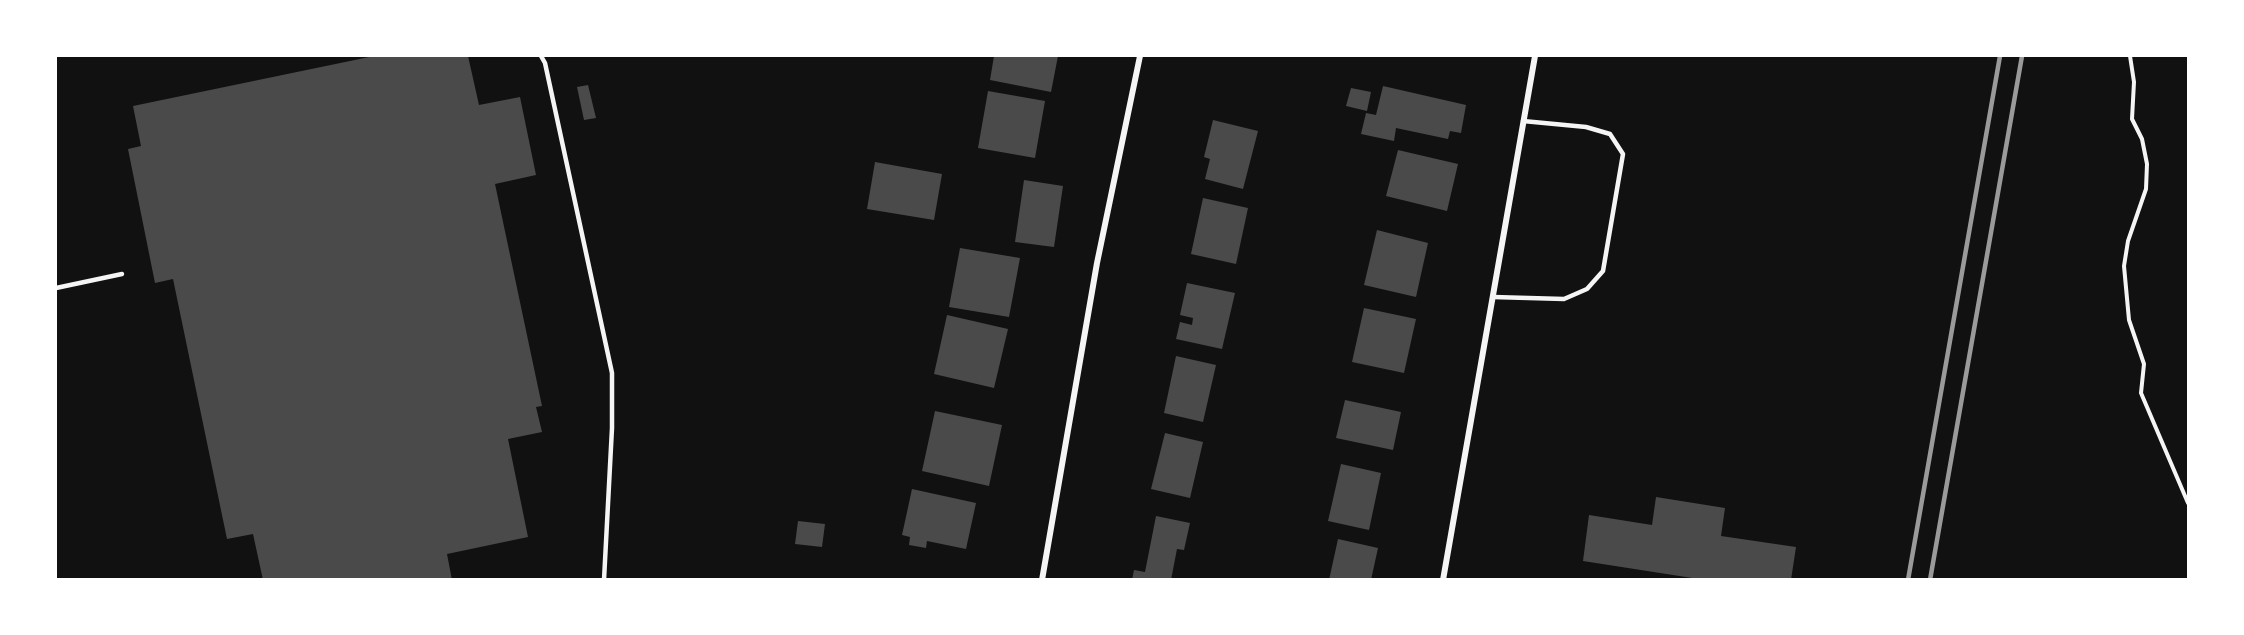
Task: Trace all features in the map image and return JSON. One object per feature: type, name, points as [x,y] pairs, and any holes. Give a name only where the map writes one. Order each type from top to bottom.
[{"type":"street","points":[[1042,579],[1097,263],[1140,56]]},
{"type":"street","points":[[1443,579],[1535,56]]},
{"type":"lane","points":[[541,56],[545,63],[612,373],[612,428],[604,579]]},
{"type":"lane","points":[[1493,297],[1564,299],[1587,289],[1603,271],[1607,248],[1623,154],[1610,134],[1586,127],[1523,121]]},
{"type":"lane","points":[[56,288],[122,274]]},
{"type":"path","points":[[2130,56],[2134,82],[2132,119],[2142,139],[2146,164],[2146,189],[2128,241],[2124,266],[2129,320],[2144,364],[2141,393],[2188,503]]},
{"type":"building","points":[[374,56],[468,56],[479,105],[520,97],[536,175],[495,184],[542,406],[536,407],[542,432],[508,439],[528,537],[447,554],[452,580],[263,580],[253,534],[227,539],[173,279],[155,283],[128,149],[141,146],[133,106]]},
{"type":"building","points":[[994,56],[1058,56],[1051,92],[990,80]]},
{"type":"building","points":[[588,85],[596,118],[584,120],[577,87]]},
{"type":"building","points":[[1383,86],[1466,105],[1461,133],[1450,131],[1448,139],[1396,128],[1394,141],[1361,134],[1366,113],[1376,115]]},
{"type":"building","points":[[1351,88],[1371,92],[1367,111],[1346,106]]},
{"type":"building","points":[[988,91],[1045,101],[1035,158],[978,148]]},
{"type":"building","points":[[1213,120],[1258,131],[1243,189],[1205,179],[1210,159],[1204,157]]},
{"type":"building","points":[[1398,150],[1458,164],[1447,211],[1386,196]]},
{"type":"building","points":[[875,162],[942,174],[934,220],[867,209]]},
{"type":"building","points":[[1024,180],[1063,186],[1054,247],[1015,242]]},
{"type":"building","points":[[1203,198],[1248,208],[1236,264],[1191,254]]},
{"type":"building","points":[[1377,230],[1428,243],[1416,297],[1364,285]]},
{"type":"building","points":[[960,248],[1020,258],[1009,317],[949,307]]},
{"type":"building","points":[[1187,283],[1235,293],[1222,349],[1176,339],[1180,322],[1192,325],[1193,318],[1180,315]]},
{"type":"building","points":[[1364,308],[1416,319],[1404,373],[1352,362]]},
{"type":"building","points":[[947,315],[1008,329],[994,388],[934,374]]},
{"type":"building","points":[[1176,356],[1216,365],[1203,422],[1164,413]]},
{"type":"building","points":[[1345,400],[1401,412],[1393,450],[1336,438]]},
{"type":"building","points":[[935,411],[1002,425],[989,486],[922,471]]},
{"type":"building","points":[[1165,433],[1203,442],[1190,498],[1151,489]]},
{"type":"building","points":[[1341,464],[1381,473],[1369,530],[1328,521]]},
{"type":"building","points":[[912,489],[976,503],[966,549],[927,541],[926,548],[909,545],[910,537],[902,535]]},
{"type":"building","points":[[1656,497],[1725,508],[1721,536],[1796,547],[1791,580],[1705,580],[1583,561],[1589,515],[1652,525]]},
{"type":"building","points":[[1156,516],[1190,523],[1184,550],[1177,549],[1171,580],[1132,580],[1134,570],[1145,572]]},
{"type":"building","points":[[798,521],[825,524],[822,547],[795,544]]},
{"type":"building","points":[[1338,539],[1378,548],[1371,580],[1329,580]]},
{"type":"railway","points":[[1908,580],[2000,56]]},
{"type":"railway","points":[[1930,580],[2022,56]]}]
